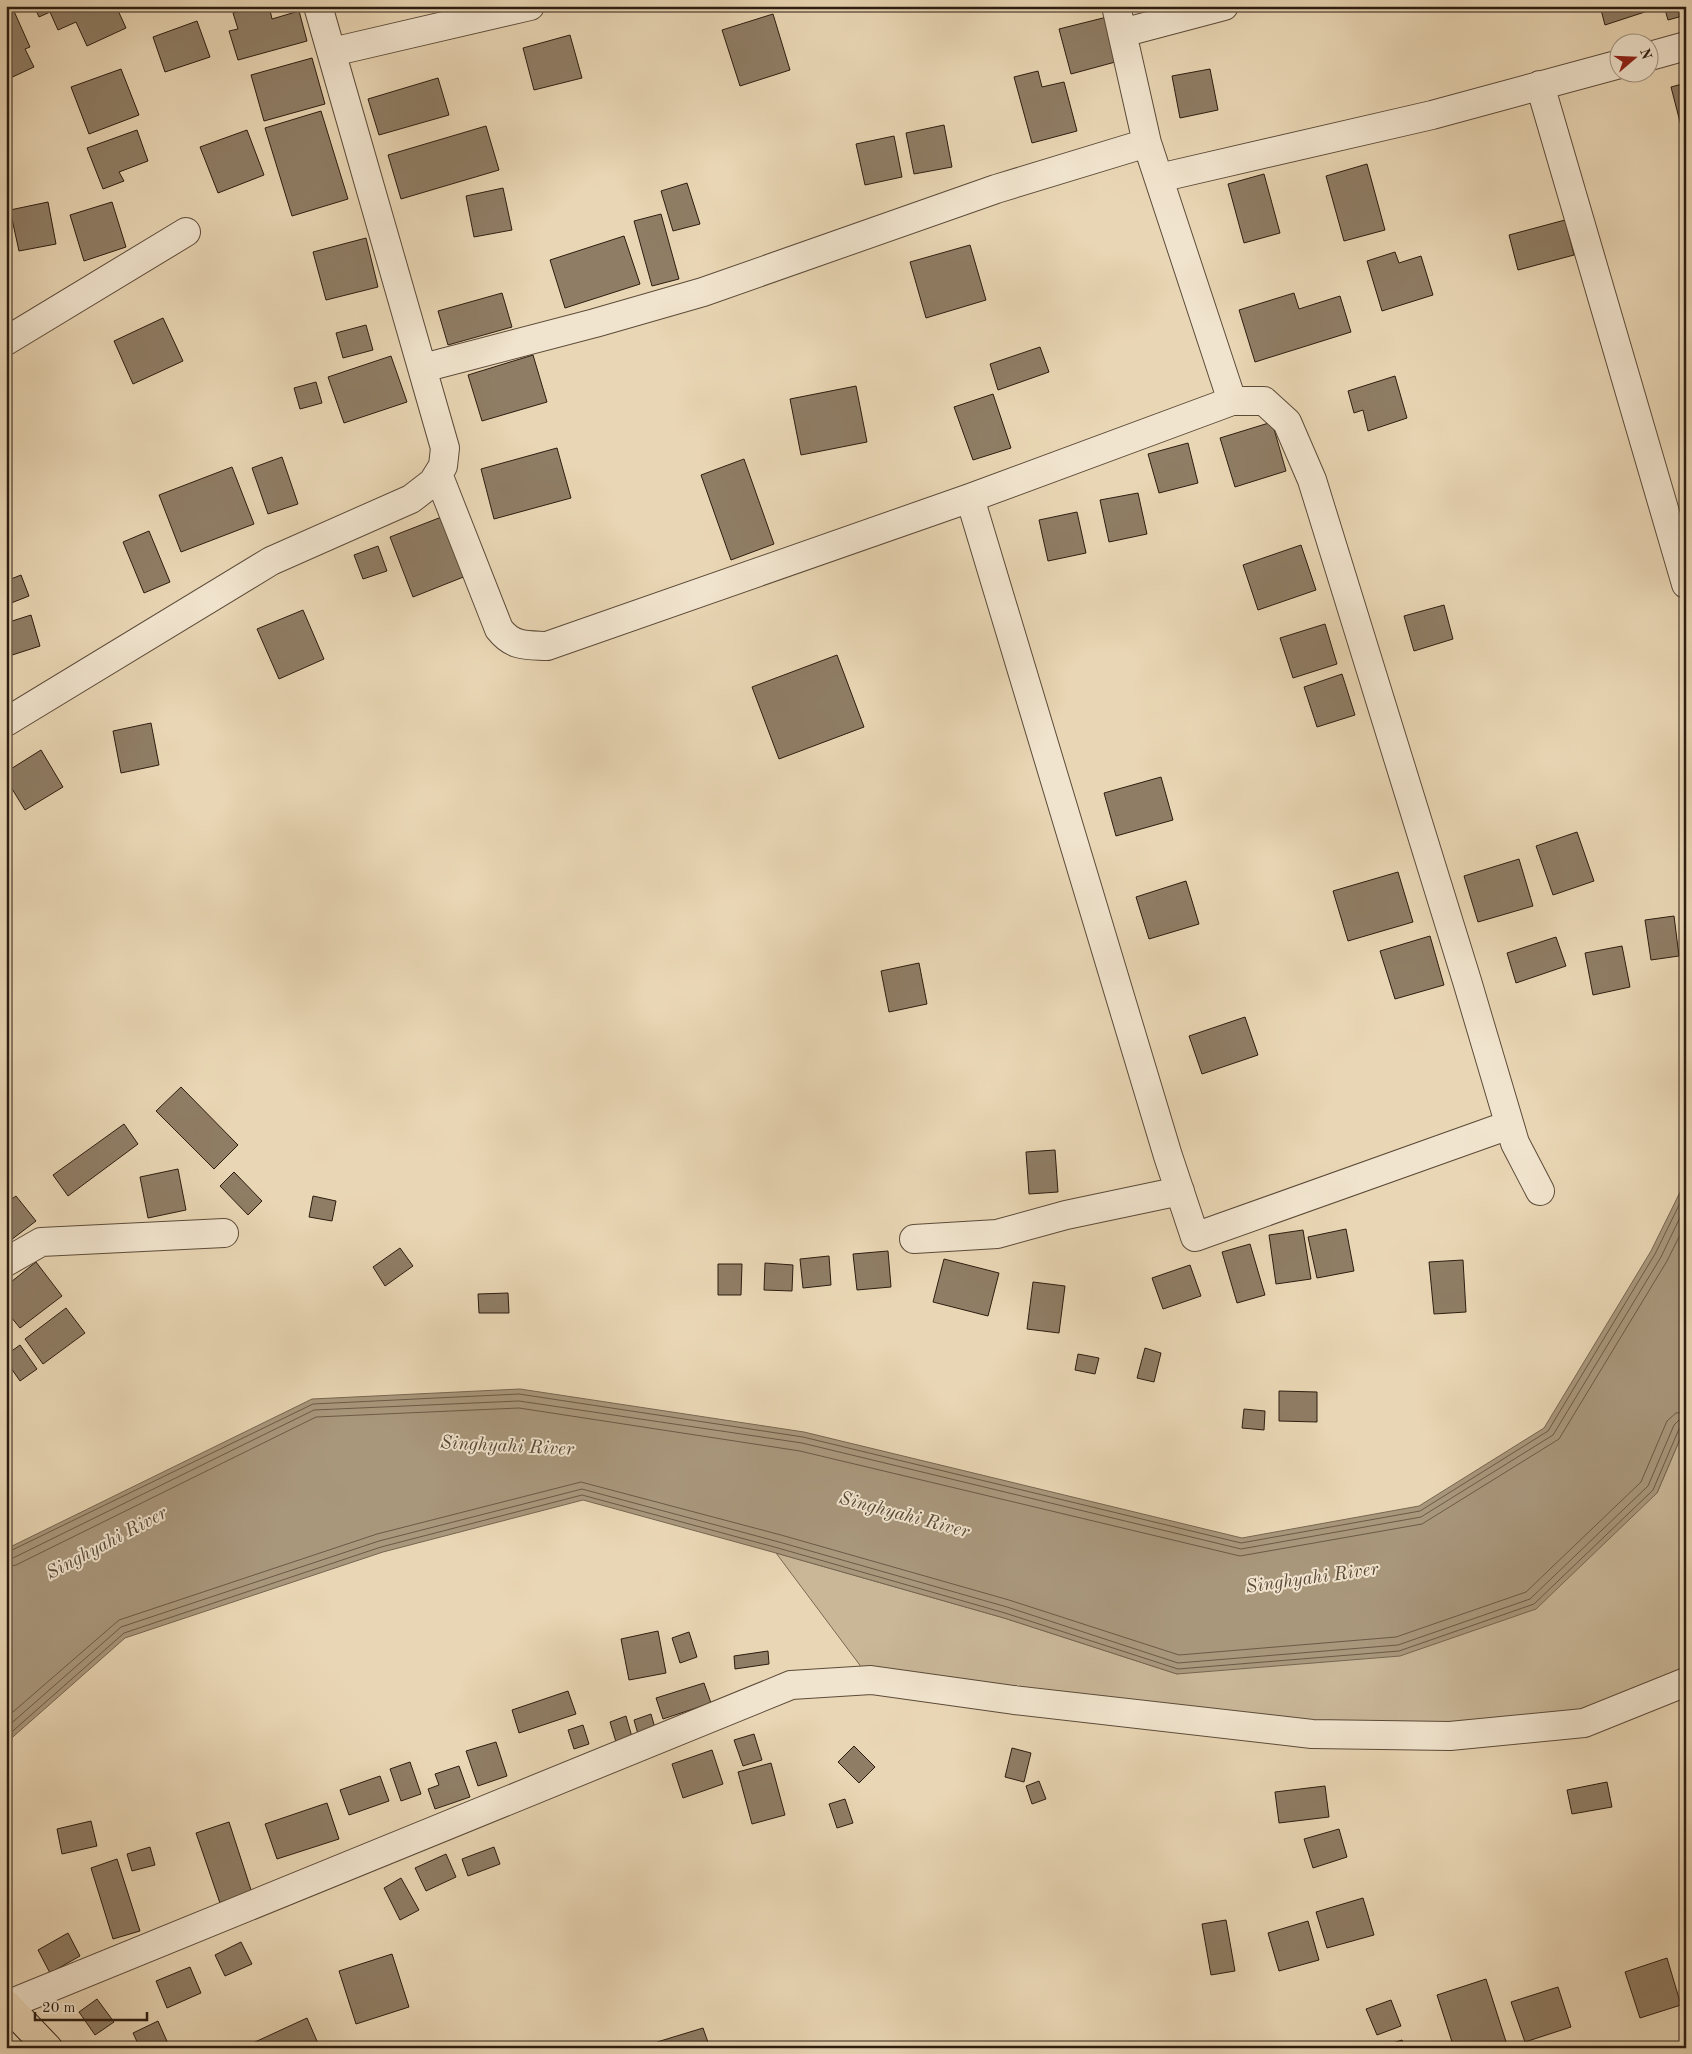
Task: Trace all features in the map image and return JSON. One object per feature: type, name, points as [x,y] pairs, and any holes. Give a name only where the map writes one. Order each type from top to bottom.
[{"type":"main road","points":[[7,2004],[48,2048]]},
{"type":"street","points":[[6,722],[271,561],[411,498],[433,482],[443,466],[445,448],[318,6]]},
{"type":"street","points":[[332,52],[530,6]]},
{"type":"street","points":[[1116,6],[1147,144],[1232,401]]},
{"type":"street","points":[[1122,32],[1224,6]]},
{"type":"street","points":[[1660,53],[1686,46]]},
{"type":"street","points":[[1158,178],[1432,115],[1610,67]]},
{"type":"street","points":[[1540,85],[1686,584]]},
{"type":"street","points":[[423,368],[703,292],[996,189],[1147,144]]},
{"type":"street","points":[[6,340],[186,232]]},
{"type":"street","points":[[438,474],[499,629],[507,639],[522,645],[547,646],[970,498],[1232,401],[1264,401],[1287,422],[1312,480],[1515,1143],[1540,1191]]},
{"type":"street","points":[[970,498],[1195,1236],[1510,1125]]},
{"type":"street","points":[[914,1239],[997,1234],[1066,1215],[1180,1191]]},
{"type":"street","points":[[6,1262],[41,1242],[224,1233]]},
{"type":"street","points":[[7,2004],[791,1685],[871,1680],[1014,1700],[1312,1734],[1450,1736],[1584,1723],[1686,1682]]},
{"type":"shaded area","points":[[1686,1425],[1686,1682],[1584,1723],[1450,1736],[871,1680],[776,1553],[1004,1618],[1177,1674],[1657,1493]]},
{"type":"water","name":"Singhyahi River","points":[[1686,1180],[1686,1425],[1657,1493],[1536,1609],[1400,1656],[1177,1674],[1004,1618],[583,1500],[383,1552],[125,1638],[6,1743],[6,1549],[312,1399],[520,1389],[804,1432],[1242,1538],[1419,1506],[1544,1428],[1651,1251]]},
{"type":"building","points":[[34,6],[116,6],[126,28],[87,46],[76,22],[58,30],[50,12],[39,17]]},
{"type":"building","points":[[258,6],[269,6],[272,19],[299,11],[307,41],[238,60],[229,31],[238,29],[233,13]]},
{"type":"building","points":[[1600,6],[1656,6],[1657,8],[1605,25]]},
{"type":"building","points":[[1664,6],[1686,6],[1686,15],[1668,20]]},
{"type":"building","points":[[13,9],[30,47],[25,49],[34,67],[6,80],[6,12]]},
{"type":"building","points":[[773,14],[790,70],[740,86],[722,30]]},
{"type":"building","points":[[1107,17],[1119,61],[1071,74],[1059,29]]},
{"type":"building","points":[[197,21],[210,57],[165,72],[153,37]]},
{"type":"building","points":[[570,35],[582,78],[534,90],[523,48]]},
{"type":"building","points":[[312,58],[325,104],[264,121],[251,75]]},
{"type":"building","points":[[121,69],[139,115],[89,134],[71,87]]},
{"type":"building","points":[[1210,69],[1218,110],[1180,118],[1172,76]]},
{"type":"building","points":[[1038,71],[1042,87],[1064,82],[1077,131],[1032,143],[1014,77]]},
{"type":"building","points":[[438,78],[449,115],[379,135],[368,99]]},
{"type":"building","points":[[1686,83],[1686,145],[1671,87]]},
{"type":"building","points":[[321,111],[348,199],[292,216],[265,128]]},
{"type":"building","points":[[944,125],[952,167],[914,174],[906,133]]},
{"type":"building","points":[[486,126],[499,170],[401,199],[388,155]]},
{"type":"building","points":[[137,130],[148,161],[119,172],[124,181],[103,189],[87,148]]},
{"type":"building","points":[[247,130],[264,175],[218,193],[200,147]]},
{"type":"building","points":[[894,136],[902,177],[865,185],[856,144]]},
{"type":"building","points":[[1367,164],[1385,230],[1344,241],[1326,176]]},
{"type":"building","points":[[1264,174],[1280,233],[1244,243],[1228,184]]},
{"type":"building","points":[[687,183],[700,224],[673,231],[661,191]]},
{"type":"building","points":[[503,188],[512,230],[474,237],[466,196]]},
{"type":"building","points":[[48,202],[56,244],[19,251],[10,210]]},
{"type":"building","points":[[112,202],[126,247],[84,261],[70,215]]},
{"type":"building","points":[[661,214],[679,279],[652,286],[634,221]]},
{"type":"building","points":[[1565,220],[1574,255],[1518,270],[1509,235]]},
{"type":"building","points":[[624,236],[640,284],[565,308],[550,260]]},
{"type":"building","points":[[366,238],[378,287],[326,300],[313,252]]},
{"type":"building","points":[[970,245],[986,300],[926,318],[910,262]]},
{"type":"building","points":[[1395,252],[1399,263],[1421,256],[1433,295],[1382,311],[1367,261]]},
{"type":"building","points":[[502,293],[512,327],[448,345],[438,311]]},
{"type":"building","points":[[1294,293],[1299,309],[1340,296],[1351,332],[1255,362],[1239,310]]},
{"type":"building","points":[[163,318],[183,361],[133,384],[114,341]]},
{"type":"building","points":[[366,325],[373,350],[343,358],[336,333]]},
{"type":"building","points":[[1040,347],[1049,372],[998,390],[990,364]]},
{"type":"building","points":[[533,355],[547,402],[482,421],[468,375]]},
{"type":"building","points":[[391,356],[407,402],[344,423],[328,377]]},
{"type":"building","points":[[1395,376],[1407,418],[1368,431],[1363,410],[1354,413],[1348,391]]},
{"type":"building","points":[[316,382],[322,403],[300,409],[294,388]]},
{"type":"building","points":[[856,386],[867,442],[801,455],[790,399]]},
{"type":"building","points":[[993,394],[1011,448],[973,460],[954,407]]},
{"type":"building","points":[[1272,422],[1286,471],[1235,487],[1220,438]]},
{"type":"building","points":[[1188,443],[1198,483],[1159,493],[1148,454]]},
{"type":"building","points":[[557,448],[571,498],[494,519],[481,469]]},
{"type":"building","points":[[282,457],[298,504],[268,514],[252,468]]},
{"type":"building","points":[[744,459],[774,544],[731,560],[701,475]]},
{"type":"building","points":[[232,467],[254,524],[181,552],[159,495]]},
{"type":"building","points":[[1138,493],[1147,534],[1109,542],[1100,500]]},
{"type":"building","points":[[1077,512],[1086,553],[1048,561],[1039,520]]},
{"type":"building","points":[[444,516],[466,576],[413,597],[390,537]]},
{"type":"building","points":[[149,531],[170,582],[144,593],[123,542]]},
{"type":"building","points":[[1301,545],[1316,590],[1258,610],[1243,565]]},
{"type":"building","points":[[378,546],[387,571],[363,579],[354,555]]},
{"type":"building","points":[[21,575],[29,596],[6,605],[6,581]]},
{"type":"building","points":[[1444,605],[1453,639],[1414,651],[1404,616]]},
{"type":"building","points":[[303,610],[324,659],[279,679],[257,629]]},
{"type":"building","points":[[31,615],[40,646],[6,657],[6,623]]},
{"type":"building","points":[[1325,624],[1337,664],[1293,678],[1280,638]]},
{"type":"building","points":[[837,655],[864,727],[779,759],[752,687]]},
{"type":"building","points":[[1342,674],[1355,715],[1317,727],[1304,687]]},
{"type":"building","points":[[151,723],[159,765],[121,773],[113,731]]},
{"type":"building","points":[[41,750],[63,787],[25,810],[6,779],[6,772]]},
{"type":"building","points":[[1161,777],[1173,820],[1116,836],[1104,793]]},
{"type":"building","points":[[1577,832],[1594,881],[1553,895],[1536,846]]},
{"type":"building","points":[[1519,859],[1533,906],[1478,922],[1464,876]]},
{"type":"building","points":[[1398,872],[1413,922],[1348,941],[1333,891]]},
{"type":"building","points":[[1186,881],[1199,924],[1149,939],[1136,897]]},
{"type":"building","points":[[1674,916],[1679,956],[1651,960],[1645,920]]},
{"type":"building","points":[[1430,936],[1444,985],[1395,999],[1380,951]]},
{"type":"building","points":[[1556,937],[1566,966],[1516,983],[1507,953]]},
{"type":"building","points":[[1622,946],[1630,987],[1593,995],[1585,953]]},
{"type":"building","points":[[919,963],[927,1004],[889,1012],[881,971]]},
{"type":"building","points":[[1245,1017],[1258,1055],[1202,1074],[1189,1036]]},
{"type":"building","points":[[181,1087],[238,1145],[214,1169],[156,1111]]},
{"type":"building","points":[[124,1124],[138,1144],[68,1196],[53,1175]]},
{"type":"building","points":[[1055,1150],[1058,1192],[1029,1194],[1026,1152]]},
{"type":"building","points":[[178,1169],[186,1210],[148,1218],[140,1177]]},
{"type":"building","points":[[234,1172],[262,1201],[248,1215],[220,1186]]},
{"type":"building","points":[[16,1196],[36,1221],[11,1240],[6,1234],[6,1203]]},
{"type":"building","points":[[313,1196],[336,1201],[332,1221],[309,1217]]},
{"type":"building","points":[[1346,1229],[1354,1271],[1317,1278],[1308,1237]]},
{"type":"building","points":[[1303,1230],[1311,1279],[1276,1284],[1269,1235]]},
{"type":"building","points":[[1250,1244],[1265,1295],[1237,1303],[1222,1252]]},
{"type":"building","points":[[400,1248],[413,1266],[385,1286],[373,1267]]},
{"type":"building","points":[[888,1251],[891,1287],[857,1290],[853,1254]]},
{"type":"building","points":[[829,1256],[831,1285],[803,1288],[800,1259]]},
{"type":"building","points":[[944,1259],[999,1273],[988,1316],[933,1302]]},
{"type":"building","points":[[1463,1260],[1466,1312],[1434,1314],[1429,1262]]},
{"type":"building","points":[[36,1262],[62,1296],[20,1328],[6,1311],[6,1286]]},
{"type":"building","points":[[765,1263],[793,1265],[792,1291],[764,1290]]},
{"type":"building","points":[[718,1264],[742,1264],[741,1295],[718,1295]]},
{"type":"building","points":[[1190,1265],[1201,1296],[1163,1309],[1152,1278]]},
{"type":"building","points":[[1033,1282],[1065,1286],[1059,1333],[1027,1329]]},
{"type":"building","points":[[508,1293],[509,1313],[479,1313],[478,1294]]},
{"type":"building","points":[[66,1308],[85,1333],[43,1364],[25,1339]]},
{"type":"building","points":[[20,1345],[37,1369],[20,1381],[6,1361],[6,1355]]},
{"type":"building","points":[[1145,1348],[1161,1353],[1154,1382],[1137,1378]]},
{"type":"building","points":[[1078,1354],[1099,1358],[1095,1374],[1075,1370]]},
{"type":"building","points":[[1279,1391],[1317,1392],[1317,1422],[1279,1421]]},
{"type":"building","points":[[1244,1409],[1265,1411],[1264,1430],[1242,1428]]},
{"type":"building","points":[[658,1631],[666,1673],[629,1680],[621,1639]]},
{"type":"building","points":[[689,1632],[697,1657],[680,1663],[672,1638]]},
{"type":"building","points":[[768,1651],[769,1664],[735,1669],[734,1656]]},
{"type":"building","points":[[704,1683],[711,1703],[663,1719],[656,1698]]},
{"type":"building","points":[[568,1691],[576,1714],[519,1733],[512,1710]]},
{"type":"building","points":[[651,1714],[655,1728],[638,1734],[634,1720]]},
{"type":"building","points":[[626,1716],[632,1737],[616,1742],[610,1722]]},
{"type":"building","points":[[583,1725],[589,1744],[574,1749],[568,1730]]},
{"type":"building","points":[[754,1734],[762,1760],[743,1766],[734,1740]]},
{"type":"building","points":[[496,1742],[507,1776],[478,1786],[466,1751]]},
{"type":"building","points":[[854,1746],[875,1767],[859,1783],[838,1762]]},
{"type":"building","points":[[1012,1748],[1031,1753],[1024,1782],[1005,1777]]},
{"type":"building","points":[[712,1750],[723,1784],[683,1798],[672,1764]]},
{"type":"building","points":[[410,1762],[421,1794],[401,1801],[390,1769]]},
{"type":"building","points":[[771,1763],[785,1815],[752,1824],[738,1772]]},
{"type":"building","points":[[459,1766],[470,1797],[435,1809],[428,1789],[439,1785],[435,1774]]},
{"type":"building","points":[[380,1776],[389,1801],[349,1815],[340,1790]]},
{"type":"building","points":[[1039,1781],[1046,1799],[1032,1804],[1026,1786]]},
{"type":"building","points":[[1607,1782],[1612,1807],[1572,1814],[1567,1790]]},
{"type":"building","points":[[1325,1786],[1329,1817],[1279,1823],[1275,1792]]},
{"type":"building","points":[[845,1799],[853,1823],[837,1828],[829,1804]]},
{"type":"building","points":[[327,1803],[339,1839],[277,1859],[265,1824]]},
{"type":"building","points":[[91,1821],[97,1846],[62,1854],[57,1829]]},
{"type":"building","points":[[229,1822],[253,1896],[221,1906],[196,1833]]},
{"type":"building","points":[[1339,1829],[1347,1857],[1313,1868],[1304,1839]]},
{"type":"building","points":[[150,1847],[155,1865],[132,1871],[127,1854]]},
{"type":"building","points":[[494,1847],[500,1864],[468,1876],[462,1859]]},
{"type":"building","points":[[446,1854],[456,1877],[426,1891],[415,1868]]},
{"type":"building","points":[[117,1859],[140,1931],[113,1939],[91,1868]]},
{"type":"building","points":[[401,1878],[419,1910],[400,1920],[384,1888]]},
{"type":"building","points":[[1363,1898],[1374,1935],[1327,1948],[1316,1912]]},
{"type":"building","points":[[1226,1920],[1235,1971],[1211,1975],[1202,1924]]},
{"type":"building","points":[[1308,1921],[1319,1960],[1279,1971],[1268,1933]]},
{"type":"building","points":[[68,1933],[80,1956],[50,1973],[38,1950]]},
{"type":"building","points":[[241,1942],[252,1964],[225,1976],[215,1955]]},
{"type":"building","points":[[392,1954],[409,2007],[356,2024],[339,1971]]},
{"type":"building","points":[[1667,1958],[1681,2005],[1640,2018],[1625,1972]]},
{"type":"building","points":[[190,1967],[201,1993],[167,2008],[156,1981]]},
{"type":"building","points":[[1486,1979],[1508,2048],[1454,2048],[1437,1995]]},
{"type":"building","points":[[1558,1987],[1571,2027],[1525,2042],[1511,2002]]},
{"type":"building","points":[[97,1999],[114,2022],[95,2035],[79,2012]]},
{"type":"building","points":[[1391,2000],[1401,2026],[1377,2035],[1366,2009]]},
{"type":"building","points":[[307,2018],[320,2048],[242,2048]]},
{"type":"building","points":[[158,2021],[170,2048],[140,2048],[133,2033]]},
{"type":"building","points":[[703,2028],[710,2048],[659,2048],[657,2042]]},
{"type":"building","points":[[1402,2040],[1405,2048],[1377,2048]]}]
